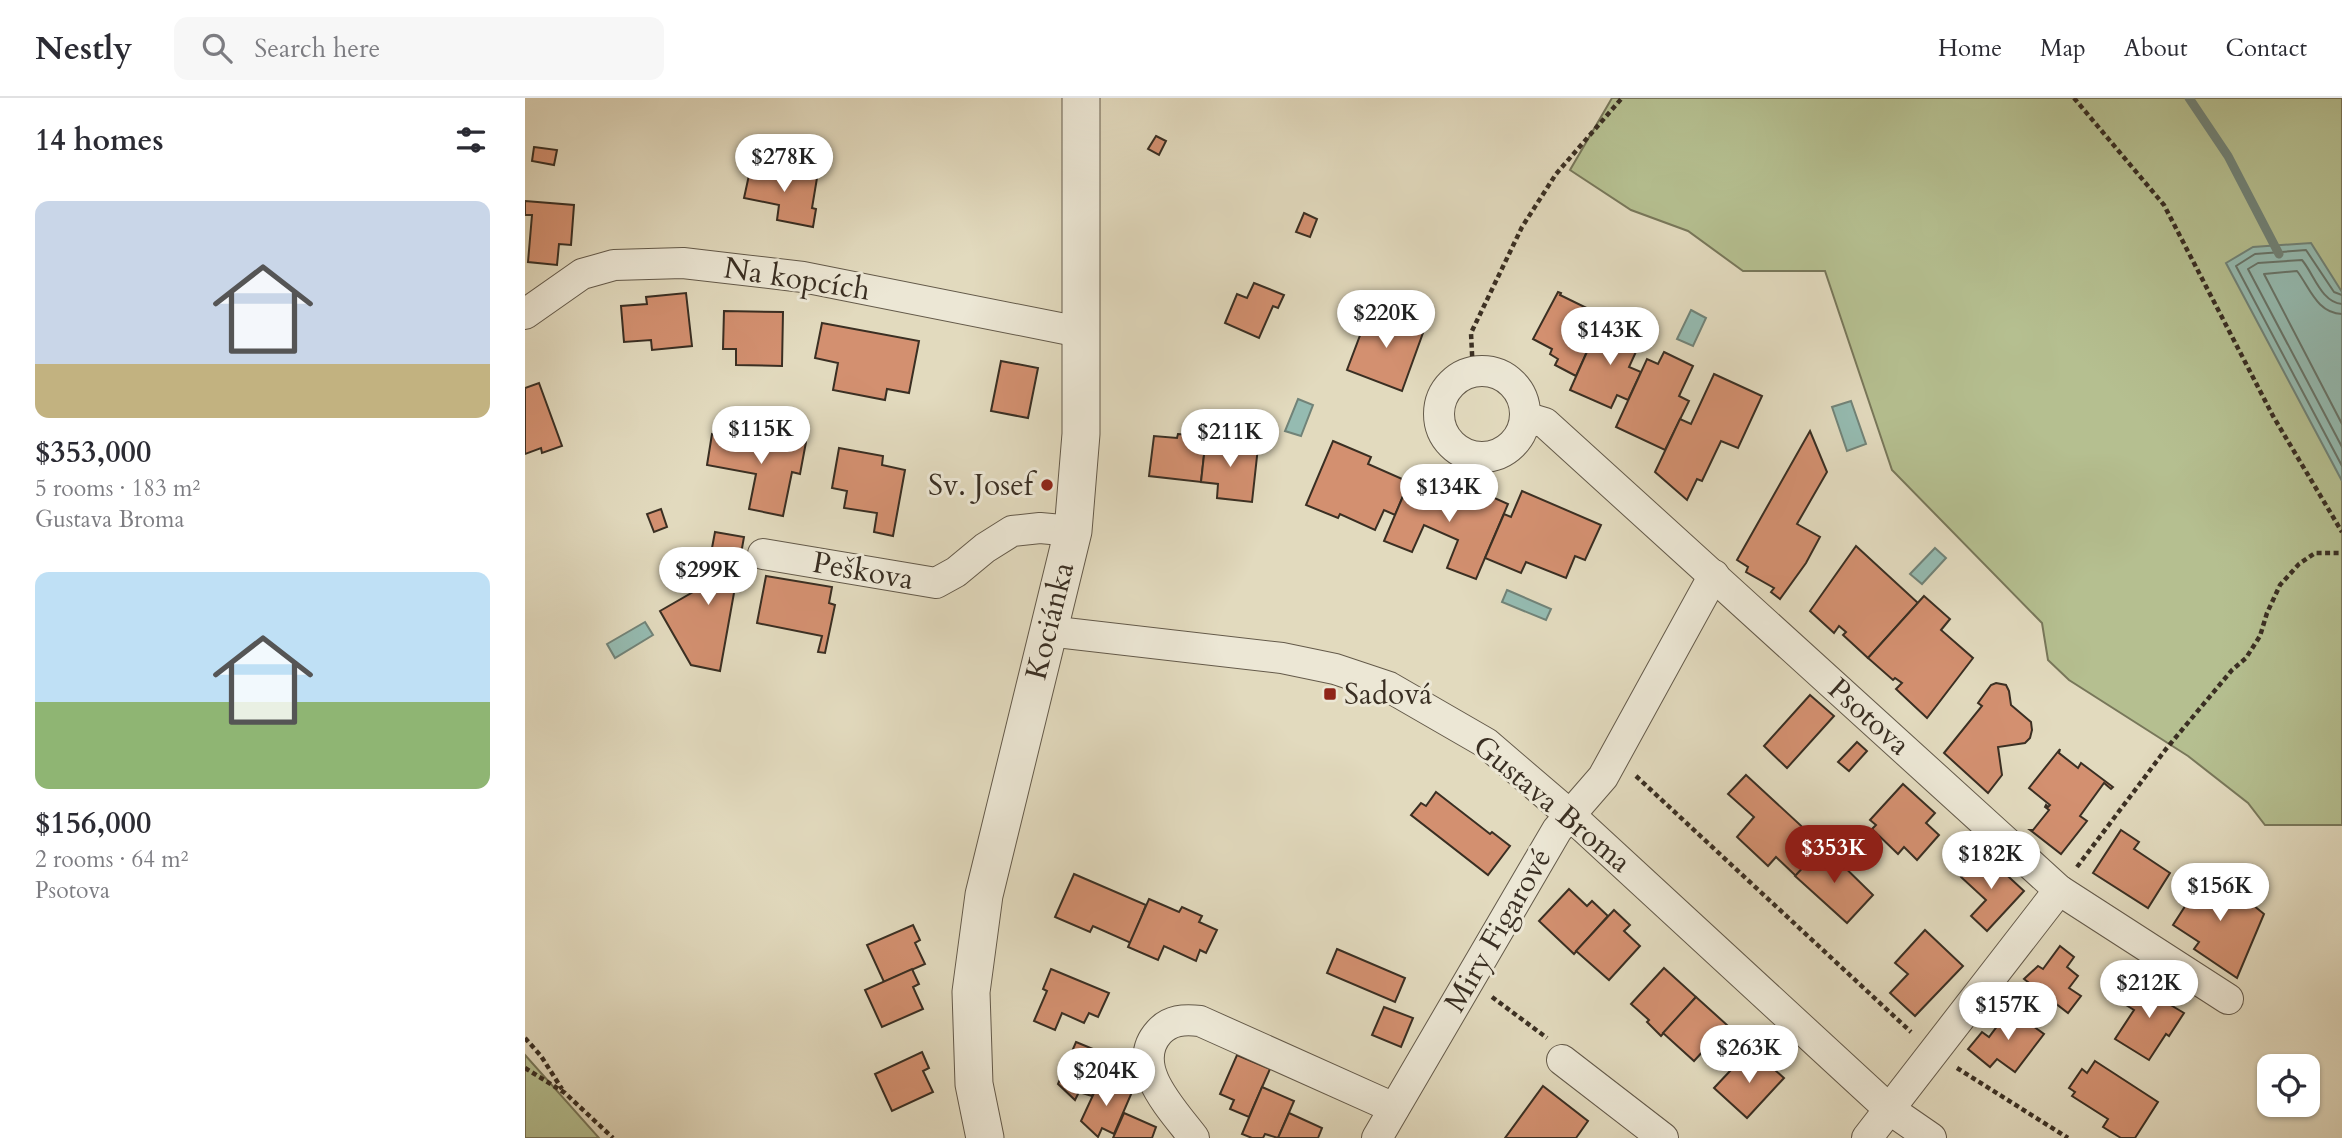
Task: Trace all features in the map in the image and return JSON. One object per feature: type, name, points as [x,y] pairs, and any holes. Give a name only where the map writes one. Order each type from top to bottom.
[{"type":"street","name":"Kociánka","points":[[985,1138],[974,1084],[971,992],[984,895],[1073,531],[1081,434],[1081,98]]},
{"type":"street","name":"Na kopcích","points":[[525,314],[582,274],[614,265],[683,263],[803,277],[1080,332]]},
{"type":"street","points":[[1485,372],[1508,380],[1518,390],[1524,404],[1522,431],[1514,443],[1503,452],[1490,457],[1463,453],[1444,434],[1440,420],[1444,394],[1452,384],[1473,373],[1485,372]]},
{"type":"street","name":"Psotova","points":[[1525,417],[1545,423],[2059,890],[2228,999]]},
{"type":"street","name":"Peškova","points":[[764,554],[936,583],[956,572],[985,548],[1012,531],[1040,528],[1073,531]]},
{"type":"street","name":"Miry Figarové","points":[[1377,1138],[1557,830],[1603,778],[1714,576]]},
{"type":"street","name":"Gustava Broma","points":[[1048,631],[1282,658],[1335,669],[1389,687],[1486,743],[1570,815],[1889,1109],[1931,1138]]},
{"type":"street","points":[[1867,1138],[2059,890]]},
{"type":"street","points":[[1194,1138],[1158,1088],[1151,1076],[1149,1065],[1153,1039],[1162,1028],[1185,1019],[1200,1021],[1394,1108]]},
{"type":"street","points":[[1562,1060],[1654,1131]]},
{"type":"path","points":[[1473,373],[1471,333],[1522,227],[1556,174],[1622,98]]},
{"type":"path","points":[[2074,98],[2164,205],[2273,416],[2342,531]]},
{"type":"path","points":[[2059,890],[2166,749],[2232,670],[2246,658],[2260,636],[2280,585],[2298,564],[2315,553],[2342,553]]},
{"type":"path","points":[[1615,756],[1934,1053],[2068,1138]]},
{"type":"path","points":[[1469,979],[1556,1045],[1562,1060]]},
{"type":"path","points":[[525,1038],[541,1056],[565,1093]]},
{"type":"path","points":[[525,1068],[565,1093],[613,1138]]},
{"type":"green space","points":[[1612,98],[2342,98],[2342,825],[2265,825],[2248,803],[2188,756],[2069,680],[2048,660],[2042,623],[1892,470],[1825,271],[1743,271],[1688,231],[1631,210],[1570,170]]},
{"type":"green space","points":[[525,1055],[599,1138],[525,1138]]},
{"type":"water","points":[[2311,243],[2342,292],[2342,481],[2226,263],[2253,247]]},
{"type":"water","points":[[1691,310],[1706,318],[1693,346],[1677,339]]},
{"type":"water","points":[[1298,399],[1313,405],[1301,436],[1285,431]]},
{"type":"water","points":[[1851,401],[1866,444],[1847,451],[1832,407]]},
{"type":"water","points":[[1935,548],[1946,558],[1922,584],[1910,574]]},
{"type":"water","points":[[1507,590],[1551,609],[1546,620],[1502,602]]},
{"type":"water","points":[[645,622],[653,635],[615,658],[607,644]]},
{"type":"building","points":[[1156,136],[1166,141],[1159,155],[1148,149]]},
{"type":"building","points":[[534,147],[557,150],[554,165],[532,161]]},
{"type":"building","points":[[751,166],[817,178],[812,208],[816,209],[813,227],[777,220],[779,205],[744,198]]},
{"type":"building","points":[[525,201],[574,205],[571,245],[559,244],[557,265],[528,262],[532,215],[525,215]]},
{"type":"building","points":[[1304,213],[1317,219],[1310,237],[1296,232]]},
{"type":"building","points":[[1254,283],[1284,295],[1278,308],[1273,306],[1259,338],[1225,323],[1237,294],[1247,298]]},
{"type":"building","points":[[1558,292],[1603,316],[1576,376],[1555,365],[1558,359],[1550,354],[1552,349],[1533,339]]},
{"type":"building","points":[[686,293],[692,346],[652,350],[651,340],[624,342],[621,306],[647,304],[646,297]]},
{"type":"building","points":[[1370,309],[1424,330],[1402,391],[1347,370]]},
{"type":"building","points":[[724,311],[783,312],[782,366],[736,365],[736,349],[723,349]]},
{"type":"building","points":[[1617,319],[1645,332],[1629,367],[1641,372],[1628,400],[1617,395],[1611,408],[1570,390],[1590,345],[1603,351]]},
{"type":"building","points":[[822,323],[919,341],[909,393],[887,389],[885,400],[833,390],[838,363],[815,358]]},
{"type":"building","points":[[1664,352],[1693,366],[1679,396],[1689,401],[1665,450],[1616,427],[1647,359],[1658,364]]},
{"type":"building","points":[[1001,361],[1038,368],[1028,418],[991,411]]},
{"type":"building","points":[[1714,374],[1762,396],[1738,448],[1721,441],[1702,481],[1697,479],[1687,500],[1655,472],[1680,419],[1691,424]]},
{"type":"building","points":[[539,383],[562,446],[542,453],[541,448],[525,454],[525,388]]},
{"type":"building","points":[[748,431],[806,442],[800,474],[792,472],[783,516],[749,509],[756,474],[707,465],[712,434],[746,441]]},
{"type":"building","points":[[1810,431],[1827,472],[1797,524],[1820,537],[1806,563],[1780,599],[1771,592],[1774,588],[1746,572],[1748,567],[1737,560]]},
{"type":"building","points":[[1178,434],[1206,437],[1201,482],[1149,476],[1154,436],[1177,438]]},
{"type":"building","points":[[1206,437],[1234,440],[1234,444],[1258,447],[1252,502],[1217,498],[1218,484],[1201,482]]},
{"type":"building","points":[[1333,441],[1371,457],[1368,464],[1409,482],[1395,515],[1384,510],[1375,530],[1340,514],[1338,518],[1306,505]]},
{"type":"building","points":[[839,448],[883,456],[882,465],[905,470],[893,536],[874,532],[877,513],[844,508],[847,491],[832,488]]},
{"type":"building","points":[[1409,482],[1435,493],[1437,488],[1474,505],[1479,491],[1508,504],[1476,579],[1447,568],[1458,540],[1424,525],[1412,552],[1384,541]]},
{"type":"building","points":[[1522,491],[1601,525],[1585,560],[1575,556],[1566,578],[1526,562],[1521,573],[1485,558],[1504,514],[1511,517]]},
{"type":"building","points":[[661,509],[667,527],[654,532],[647,514]]},
{"type":"building","points":[[715,532],[744,537],[720,671],[691,665],[660,611],[705,585]]},
{"type":"building","points":[[1856,546],[1918,603],[1868,658],[1843,635],[1846,632],[1839,626],[1834,633],[1810,611]]},
{"type":"building","points":[[766,576],[832,587],[829,603],[835,605],[825,653],[818,652],[822,636],[757,623]]},
{"type":"building","points":[[1924,596],[1950,619],[1941,630],[1973,658],[1927,718],[1896,689],[1902,683],[1895,678],[1893,680],[1868,658]]},
{"type":"building","points":[[1991,685],[2006,685],[2011,705],[2031,722],[2032,730],[2025,743],[1998,747],[2002,775],[1988,793],[1944,753],[1982,706],[1978,703]]},
{"type":"building","points":[[1810,695],[1834,716],[1787,768],[1764,746]]},
{"type":"building","points":[[1857,742],[1867,751],[1849,771],[1838,762]]},
{"type":"building","points":[[2060,749],[2059,753],[2078,768],[2081,763],[2113,787],[2111,789],[2104,783],[2080,816],[2087,821],[2061,854],[2030,830],[2033,830],[2049,810],[2046,805],[2050,805],[2029,788]]},
{"type":"building","points":[[1746,775],[1823,846],[1796,876],[1776,857],[1768,866],[1737,837],[1754,817],[1728,794]]},
{"type":"building","points":[[1903,784],[1935,813],[1926,823],[1939,835],[1917,860],[1904,847],[1898,854],[1872,829],[1876,825],[1870,820]]},
{"type":"building","points":[[1436,792],[1510,846],[1488,875],[1411,815],[1421,803],[1426,806]]},
{"type":"building","points":[[2121,830],[2139,842],[2134,849],[2170,873],[2148,908],[2093,873]]},
{"type":"building","points":[[1823,846],[1873,895],[1847,923],[1795,876]]},
{"type":"building","points":[[1983,853],[2024,891],[1987,931],[1971,916],[1986,900],[1961,877]]},
{"type":"building","points":[[2209,869],[2264,914],[2237,978],[2194,949],[2199,942],[2173,925]]},
{"type":"building","points":[[1074,874],[1146,905],[1131,943],[1093,926],[1090,932],[1055,917]]},
{"type":"building","points":[[1569,889],[1587,906],[1592,901],[1608,916],[1574,954],[1539,921]]},
{"type":"building","points":[[1149,899],[1179,912],[1182,907],[1202,916],[1199,922],[1217,930],[1206,953],[1200,950],[1196,961],[1164,946],[1158,960],[1128,947]]},
{"type":"building","points":[[1614,910],[1630,925],[1624,931],[1640,946],[1609,980],[1576,951]]},
{"type":"building","points":[[913,925],[920,940],[915,943],[925,964],[884,982],[867,945]]},
{"type":"building","points":[[1925,930],[1963,966],[1915,1016],[1890,993],[1908,974],[1895,963]]},
{"type":"building","points":[[2060,946],[2074,957],[2067,967],[2078,976],[2069,988],[2081,996],[2068,1013],[2024,979],[2038,966],[2043,969]]},
{"type":"building","points":[[1337,949],[1405,978],[1395,1002],[1327,973]]},
{"type":"building","points":[[1664,968],[1696,997],[1661,1036],[1647,1022],[1649,1020],[1631,1004]]},
{"type":"building","points":[[912,969],[919,984],[913,987],[923,1009],[882,1027],[865,990]]},
{"type":"building","points":[[1051,969],[1109,993],[1098,1017],[1089,1013],[1084,1023],[1062,1013],[1055,1030],[1034,1021],[1047,991],[1043,989]]},
{"type":"building","points":[[2143,979],[2172,999],[2169,1004],[2184,1013],[2149,1060],[2115,1039],[2134,1010],[2126,1005]]},
{"type":"building","points":[[1696,997],[1727,1025],[1694,1061],[1663,1033]]},
{"type":"building","points":[[1384,1007],[1413,1018],[1401,1047],[1372,1035]]},
{"type":"building","points":[[2010,1009],[2044,1034],[2015,1072],[1997,1059],[1990,1067],[1968,1049],[1982,1032],[1989,1037]]},
{"type":"building","points":[[1076,1042],[1110,1056],[1092,1096],[1079,1092],[1075,1100],[1058,1084]]},
{"type":"building","points":[[922,1052],[929,1068],[923,1071],[933,1092],[892,1111],[875,1074]]},
{"type":"building","points":[[1747,1053],[1763,1068],[1767,1063],[1784,1078],[1747,1118],[1714,1088]]},
{"type":"building","points":[[1237,1055],[1270,1069],[1249,1117],[1230,1109],[1234,1100],[1220,1094]]},
{"type":"building","points":[[2095,1061],[2158,1102],[2135,1138],[2121,1138],[2103,1127],[2108,1119],[2072,1096],[2075,1092],[2069,1088],[2082,1069],[2087,1073]]},
{"type":"building","points":[[1100,1080],[1132,1092],[1114,1134],[1102,1128],[1098,1137],[1081,1121]]},
{"type":"building","points":[[1543,1086],[1588,1121],[1576,1138],[1505,1138]]},
{"type":"building","points":[[1262,1087],[1294,1101],[1278,1138],[1265,1134],[1263,1138],[1252,1138],[1242,1134]]},
{"type":"building","points":[[1124,1113],[1156,1127],[1152,1138],[1113,1138]]},
{"type":"building","points":[[1289,1113],[1322,1128],[1318,1138],[1278,1138]]},
{"type":"waterway","points":[[2189,98],[2228,156],[2279,254]]},
{"type":"place","name":"Sv. Josef","points":[[1047,485]]},
{"type":"place","name":"Sadová","points":[[1330,694]]}]
